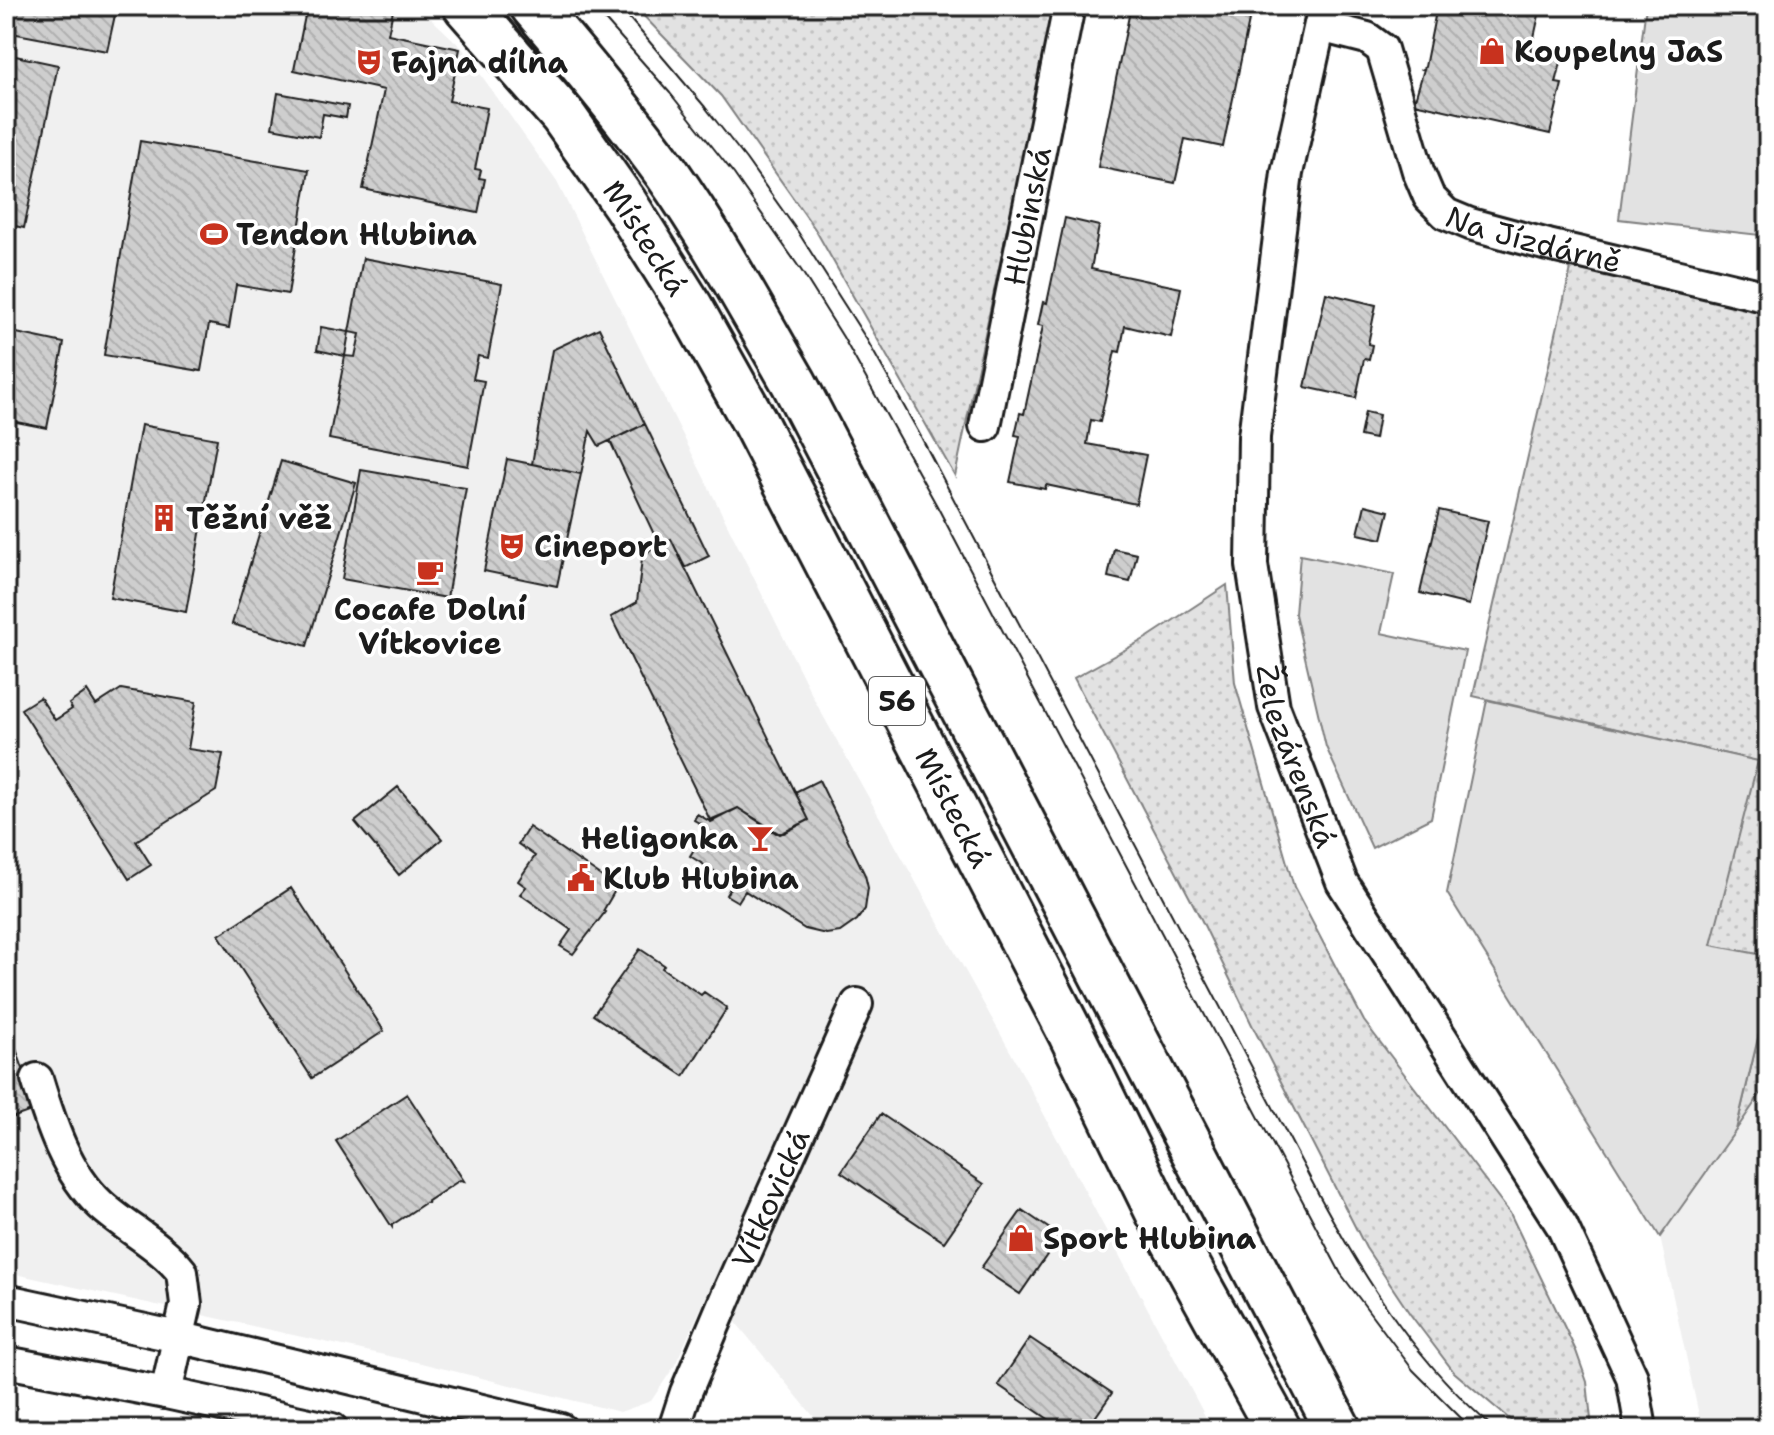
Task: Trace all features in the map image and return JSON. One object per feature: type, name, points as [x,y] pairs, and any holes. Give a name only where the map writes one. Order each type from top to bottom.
[{"type":"highway","name":"Místecká","points":[[466,6],[563,116],[625,204],[690,307],[754,421],[1064,1020],[1159,1214],[1278,1429]]},
{"type":"highway","name":"Místecká","points":[[533,6],[607,92],[668,175],[726,264],[794,383],[1338,1429]]},
{"type":"street","name":"Hlubinská","points":[[985,426],[1069,6]]},
{"type":"street","name":"Na Jízdárně","points":[[1322,16],[1367,38],[1382,49],[1418,171],[1429,197],[1446,214],[1470,224],[1548,245],[1768,297]]},
{"type":"street","name":"Železárenská","points":[[1322,16],[1287,173],[1254,437],[1252,565],[1274,707],[1342,882],[1562,1226],[1632,1377],[1637,1425]]},
{"type":"street","name":"Vítkovická","points":[[674,1429],[686,1392],[857,1004]]},
{"type":"street","points":[[37,1079],[51,1126],[87,1189],[99,1204],[182,1272],[186,1304],[166,1393]]},
{"type":"street","points":[[6,1300],[178,1337],[561,1429]]},
{"type":"street","points":[[6,1362],[332,1429]]},
{"type":"street","name":"Vítkovická","points":[[652,1429],[658,1427],[686,1392]]},
{"type":"shaded area","points":[[6,6],[418,6],[462,48],[557,182],[816,703],[1015,1060],[1212,1429],[824,1429],[709,1290],[675,1365],[651,1401],[620,1412],[421,1363],[6,1272]]},
{"type":"shaded area","points":[[634,6],[1042,6],[1052,17],[955,476],[815,229],[721,96]]},
{"type":"shaded area","points":[[1646,6],[1768,6],[1768,236],[1619,219]]},
{"type":"shaded area","points":[[1572,264],[1768,314],[1768,956],[1710,945],[1757,761],[1473,696]]},
{"type":"shaded area","points":[[1300,555],[1394,574],[1381,633],[1465,651],[1431,818],[1372,848],[1326,747],[1295,614]]},
{"type":"shaded area","points":[[1227,585],[1235,683],[1294,887],[1364,1021],[1510,1213],[1576,1351],[1587,1382],[1592,1429],[1521,1429],[1454,1372],[1410,1314],[1366,1248],[1201,919],[1074,678],[1148,637]]},
{"type":"shaded area","points":[[1487,700],[1758,761],[1711,945],[1768,956],[1768,996],[1736,1130],[1660,1237],[1447,893]]},
{"type":"shaded area","points":[[1768,996],[1768,1083],[1736,1130]]},
{"type":"shaded area","points":[[1768,1083],[1768,1429],[1702,1429],[1660,1237]]},
{"type":"building","points":[[6,6],[117,6],[107,51],[6,32]]},
{"type":"building","points":[[307,6],[394,6],[388,34],[460,49],[449,101],[487,108],[475,169],[481,170],[479,178],[485,179],[478,213],[363,189],[384,90],[294,70]]},
{"type":"building","points":[[1131,6],[1252,6],[1223,147],[1185,139],[1175,183],[1098,167]]},
{"type":"building","points":[[1437,6],[1541,6],[1531,51],[1562,58],[1556,83],[1562,84],[1550,134],[1414,103]]},
{"type":"building","points":[[6,54],[58,65],[24,228],[6,224]]},
{"type":"building","points":[[278,93],[348,106],[346,118],[323,114],[319,137],[272,128]]},
{"type":"building","points":[[140,141],[309,170],[288,294],[236,285],[229,328],[209,324],[201,371],[104,355]]},
{"type":"building","points":[[1065,218],[1099,226],[1091,269],[1181,288],[1171,337],[1125,326],[1120,352],[1115,351],[1100,422],[1091,420],[1087,444],[1146,455],[1136,504],[1046,485],[1045,489],[1010,482],[1020,436],[1015,435],[1020,413],[1024,414],[1043,326],[1038,325],[1043,302],[1047,303]]},
{"type":"building","points":[[363,258],[502,284],[488,358],[478,356],[473,379],[484,381],[468,466],[329,439],[345,356],[355,357],[360,334],[349,332]]},
{"type":"building","points":[[1326,293],[1376,305],[1368,344],[1372,345],[1369,360],[1364,359],[1356,398],[1305,387]]},
{"type":"building","points":[[321,327],[349,332],[345,356],[317,350]]},
{"type":"building","points":[[599,328],[645,424],[599,446],[590,431],[581,474],[532,464],[552,350]]},
{"type":"building","points":[[7,331],[64,343],[47,428],[6,420]]},
{"type":"building","points":[[1365,412],[1379,415],[1375,439],[1360,436]]},
{"type":"building","points":[[645,424],[709,556],[685,568],[671,539],[659,545],[610,441]]},
{"type":"building","name":"Těžní věž","points":[[141,425],[217,439],[186,612],[110,598]]},
{"type":"building","points":[[507,459],[581,474],[557,586],[484,571]]},
{"type":"building","points":[[281,461],[356,483],[307,646],[232,624]]},
{"type":"building","points":[[361,470],[466,488],[447,598],[342,579]]},
{"type":"building","points":[[1365,505],[1389,511],[1382,539],[1358,534]]},
{"type":"building","points":[[1439,510],[1488,521],[1469,605],[1420,593]]},
{"type":"building","points":[[671,539],[809,820],[780,834],[738,808],[710,820],[611,617],[637,602],[642,558],[651,549]]},
{"type":"building","points":[[1114,549],[1137,554],[1130,582],[1108,577]]},
{"type":"building","points":[[121,689],[196,702],[188,749],[223,754],[216,791],[136,841],[151,865],[129,879],[21,709],[40,697],[55,720],[72,709],[69,704],[87,691],[96,705]]},
{"type":"building","points":[[819,780],[865,875],[868,888],[865,909],[857,920],[840,932],[826,934],[805,929],[745,891],[738,902],[726,895],[733,883],[690,856],[704,833],[700,830],[703,825],[694,820],[697,814],[711,822],[738,808],[776,833],[784,833],[809,820],[795,792]]},
{"type":"building","points":[[398,787],[442,839],[399,875],[355,822]]},
{"type":"building","points":[[529,827],[617,887],[605,912],[573,954],[560,946],[571,930],[520,894],[526,887],[518,881],[535,856],[518,844]]},
{"type":"building","points":[[291,888],[384,1031],[312,1078],[219,935]]},
{"type":"building","points":[[640,949],[701,995],[704,992],[727,1008],[684,1076],[593,1015]]},
{"type":"building","points":[[6,1020],[37,1109],[6,1120]]},
{"type":"building","points":[[407,1094],[464,1181],[460,1180],[392,1227],[336,1141]]},
{"type":"building","points":[[881,1114],[984,1184],[944,1242],[841,1172]]},
{"type":"building","points":[[1022,1210],[1060,1236],[1020,1294],[981,1268]]},
{"type":"building","points":[[1030,1338],[1112,1393],[1087,1429],[1063,1429],[998,1385]]},
{"type":"tram line","points":[[593,6],[670,93],[734,174],[843,337],[937,506],[1341,1274],[1413,1370],[1472,1429]]},
{"type":"tram line","points":[[619,6],[746,159],[798,232],[867,340],[919,433],[1338,1229],[1376,1291],[1419,1350],[1442,1378],[1495,1429]]},
{"type":"place","name":"Koupelny JaS","points":[[1492,51]]},
{"type":"place","name":"Fajna dílna","points":[[369,62]]},
{"type":"place","name":"Tendon Hlubina","points":[[214,234]]},
{"type":"place","name":"Těžní věž","points":[[164,518]]},
{"type":"place","name":"Cineport","points":[[512,546]]},
{"type":"place","name":"Cocafe Dolní Vítkovice","points":[[430,572]]},
{"type":"place","name":"Heligonka","points":[[760,838]]},
{"type":"place","name":"Klub Hlubina","points":[[581,878]]},
{"type":"place","name":"Sport Hlubina","points":[[1021,1238]]}]
